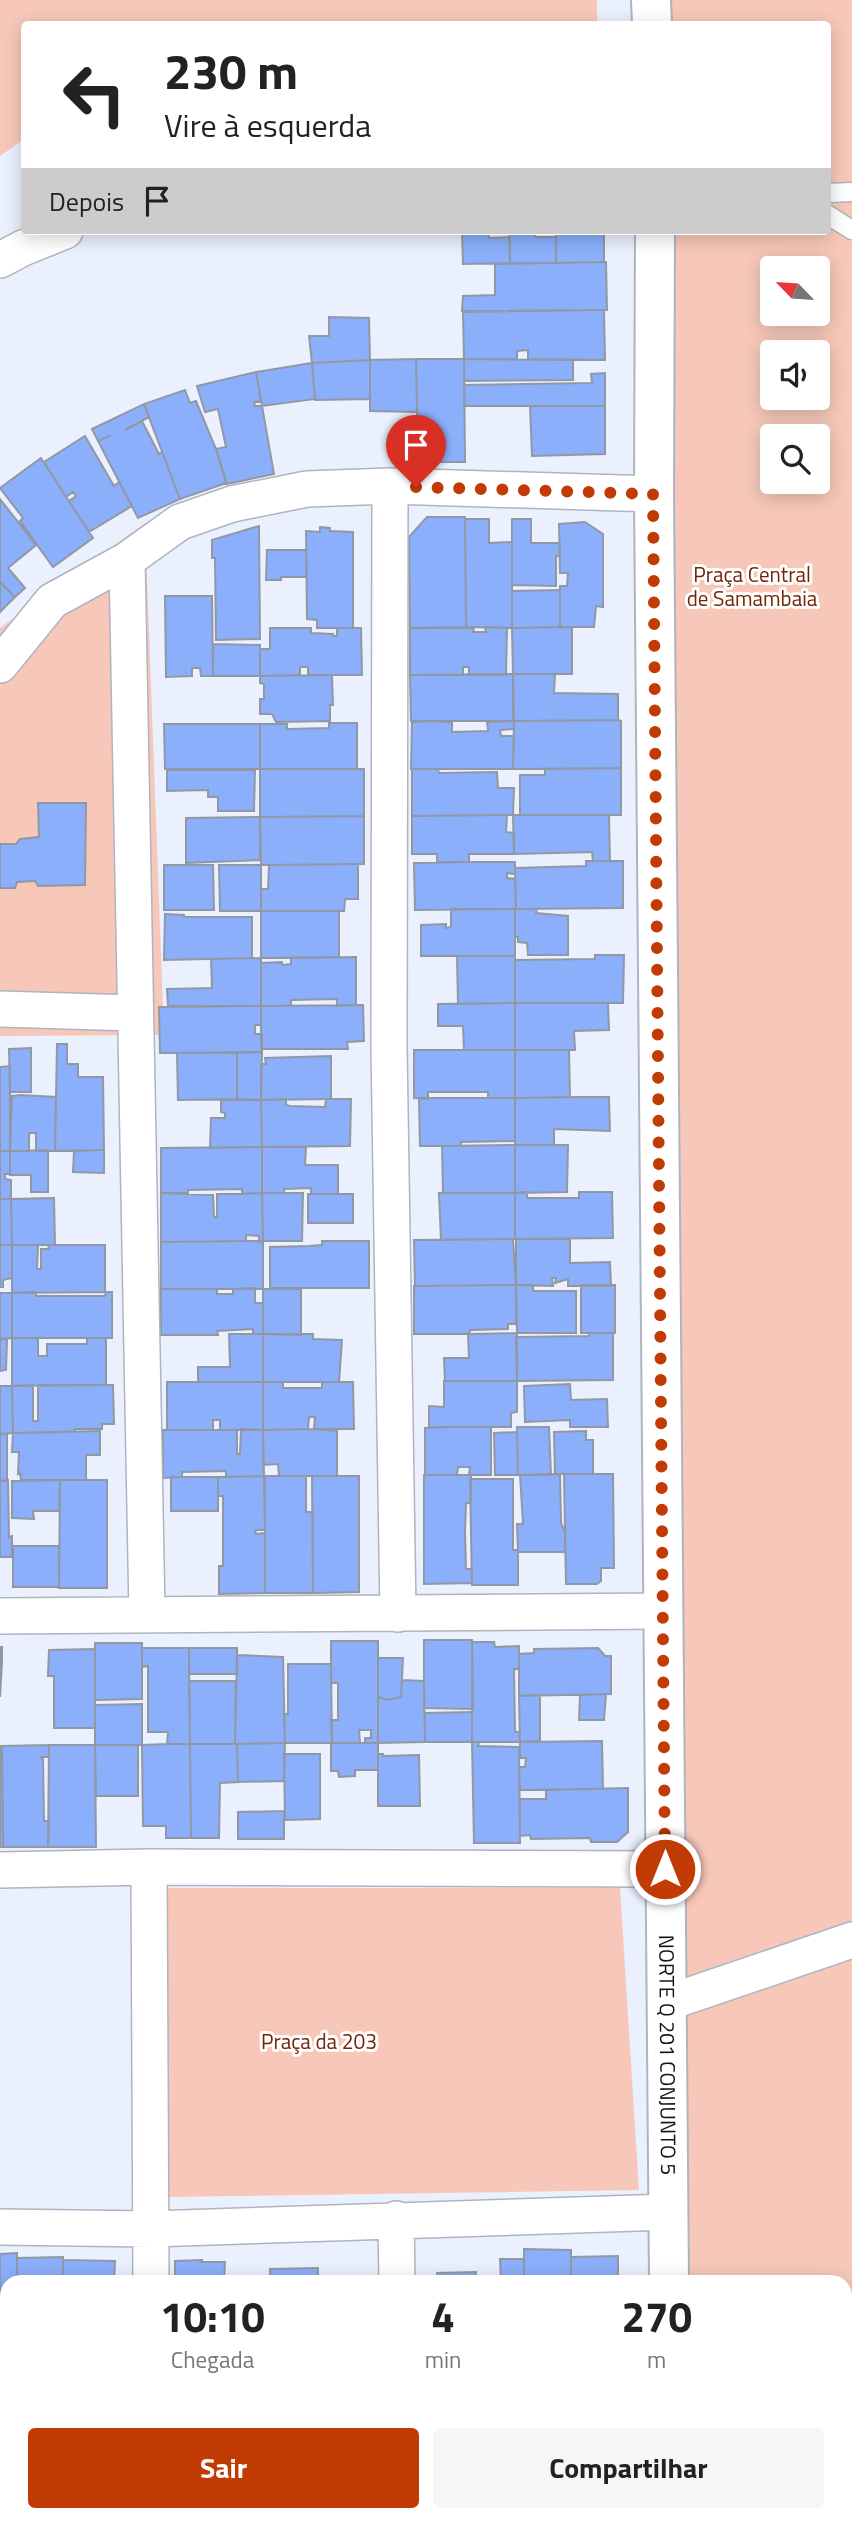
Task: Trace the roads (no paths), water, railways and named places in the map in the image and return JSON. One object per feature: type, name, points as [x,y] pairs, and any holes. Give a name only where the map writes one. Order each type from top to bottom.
[{"type":"street","points":[[651,0],[652,21]]},
{"type":"street","points":[[0,260],[23,247],[54,235]]},
{"type":"street","name":"NORTE Q 201 CONJUNTO 5","points":[[655,235],[653,494],[669,2275]]},
{"type":"street","points":[[0,665],[52,601],[127,560],[180,522],[232,504],[307,489],[390,486],[653,494]]},
{"type":"street","points":[[390,486],[389,1047],[398,1614]]},
{"type":"street","points":[[127,560],[147,1614]]},
{"type":"street","points":[[0,1009],[134,1013]]},
{"type":"street","points":[[0,1616],[663,1611]]},
{"type":"street","points":[[149,1867],[151,2275]]},
{"type":"street","points":[[0,1870],[149,1867],[665,1869]]},
{"type":"street","points":[[667,2003],[852,1940]]},
{"type":"street","points":[[0,2228],[151,2229],[668,2212]]},
{"type":"street","points":[[396,2219],[397,2275]]},
{"type":"lane","points":[[831,193],[852,192]]},
{"type":"lane","points":[[831,217],[852,230]]},
{"type":"park label","name":"Praça Central de Samambaia","points":[[752,587]]},
{"type":"park label","name":"Praça da 203","points":[[319,2042]]}]
